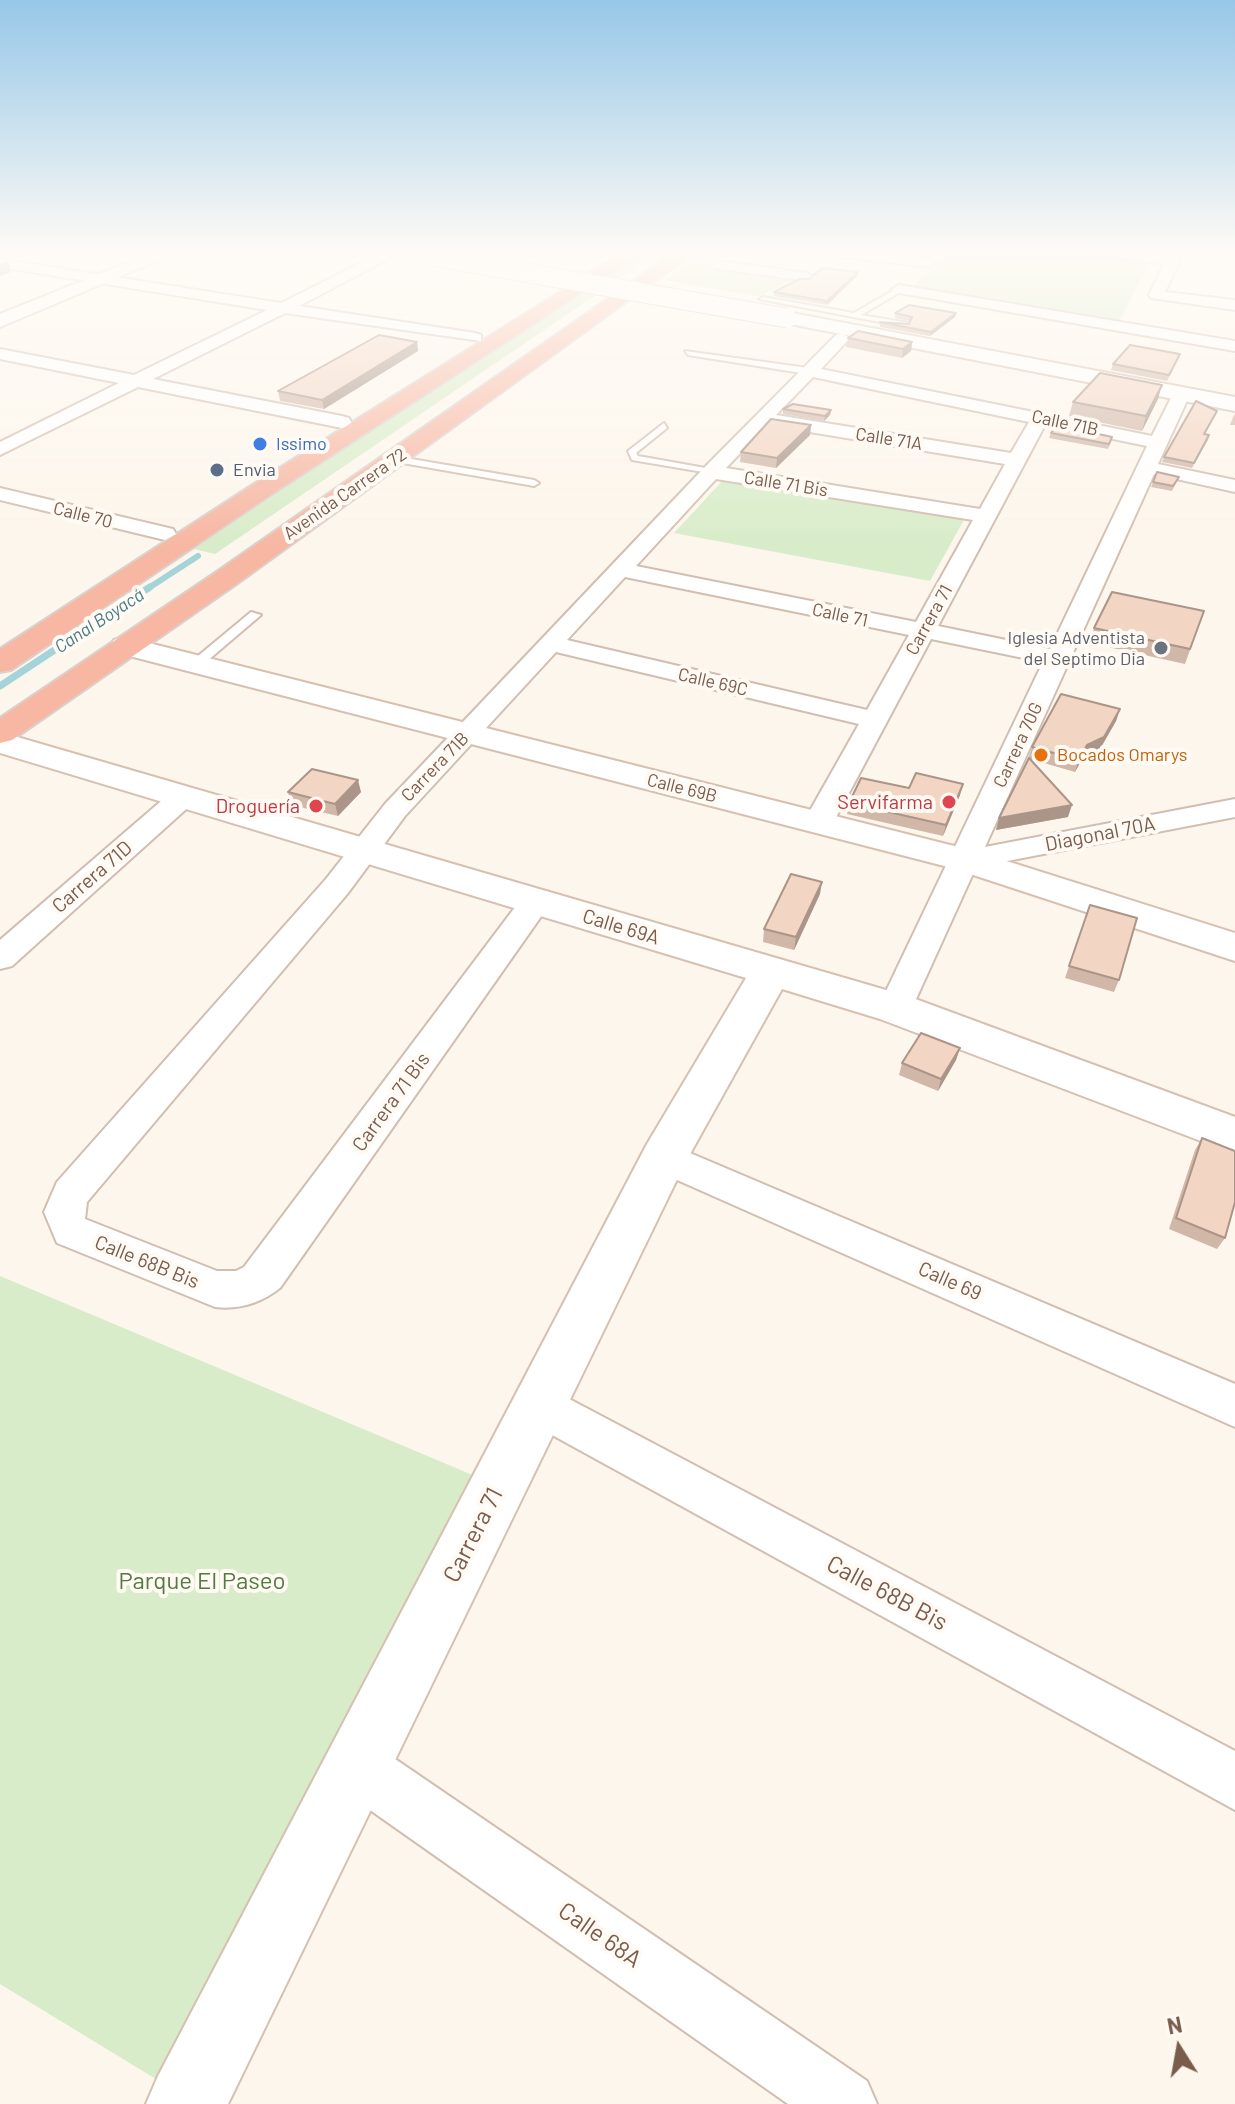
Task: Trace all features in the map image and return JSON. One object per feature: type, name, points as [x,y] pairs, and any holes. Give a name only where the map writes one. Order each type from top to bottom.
[{"type":"highway","points":[[0,638],[342,422],[397,396],[426,369],[468,350]]},
{"type":"highway","points":[[0,663],[469,350]]},
{"type":"highway","name":"Avenida Carrera 72","points":[[0,706],[395,448],[537,350]]},
{"type":"highway","name":"Avenida Carrera 72","points":[[0,733],[125,646],[395,448],[456,416],[539,350]]},
{"type":"highway","points":[[35,640],[68,595]]},
{"type":"highway","points":[[125,646],[141,612]]},
{"type":"street","points":[[0,449],[198,350]]},
{"type":"street","name":"Carrera 71B","points":[[64,1221],[63,1211],[71,1193],[337,886],[395,810],[711,472],[829,350]]},
{"type":"street","points":[[967,350],[1235,404]]},
{"type":"street","points":[[994,350],[1235,393]]},
{"type":"street","points":[[0,354],[342,422]]},
{"type":"street","name":"Calle 71B","points":[[808,371],[1158,443]]},
{"type":"street","name":"Carrera 70G","points":[[895,1008],[1181,394]]},
{"type":"street","name":"Carrera 71","points":[[818,823],[1040,418]]},
{"type":"street","name":"Calle 71A","points":[[762,419],[1017,460]]},
{"type":"street","points":[[1147,467],[1235,486]]},
{"type":"street","name":"Calle 71 Bis","points":[[711,472],[986,516]]},
{"type":"street","name":"Calle 70","points":[[0,494],[165,534]]},
{"type":"street","name":"Calle 71","points":[[622,570],[1059,658]]},
{"type":"street","name":"Calle 69C","points":[[553,644],[874,720]]},
{"type":"street","name":"Calle 69B","points":[[125,646],[965,860],[1235,947]]},
{"type":"street","name":"Calle 69A","points":[[0,742],[895,1008],[1235,1136]]},
{"type":"street","name":"Carrera 71D","points":[[0,958],[184,796]]},
{"type":"street","name":"Diagonal 70A","points":[[965,860],[1235,808]]},
{"type":"street","name":"Carrera 71 Bis","points":[[235,1292],[251,1286],[265,1275],[536,901]]},
{"type":"street","name":"Carrera 71","points":[[186,2104],[664,1157],[771,971]]},
{"type":"street","name":"Calle 69","points":[[664,1157],[1235,1406]]},
{"type":"street","name":"Calle 68B Bis","points":[[64,1221],[71,1231],[215,1289],[235,1292]]},
{"type":"street","name":"Calle 68B Bis","points":[[539,1404],[1235,1782]]},
{"type":"street","name":"Calle 68A","points":[[356,1766],[844,2104]]},
{"type":"lane","name":"Calle 71B","points":[[688,353],[808,371]]},
{"type":"lane","name":"Calle 71 Bis","points":[[664,426],[631,453],[635,458],[711,472]]},
{"type":"lane","points":[[395,448],[534,483]]},
{"type":"lane","points":[[196,664],[255,615]]},
{"type":"green space","points":[[492,350],[515,350],[215,554],[194,549]]},
{"type":"green space","points":[[724,479],[964,520],[930,581],[674,533]]},
{"type":"green space","name":"Parque El Paseo","points":[[0,1276],[482,1479],[169,2087],[0,1984]]},
{"type":"building","points":[[352,350],[404,350],[322,400],[278,391]]},
{"type":"building","points":[[1125,350],[1180,354],[1169,375],[1113,364]]},
{"type":"building","points":[[1100,373],[1162,385],[1146,416],[1073,402]]},
{"type":"building","points":[[1196,401],[1217,411],[1204,434],[1209,435],[1194,463],[1164,457]]},
{"type":"building","points":[[793,404],[831,410],[825,416],[783,409]]},
{"type":"building","points":[[771,419],[811,425],[777,458],[741,452]]},
{"type":"building","points":[[1057,425],[1112,437],[1109,444],[1051,433]]},
{"type":"building","points":[[1157,472],[1179,477],[1173,486],[1153,482]]},
{"type":"building","points":[[1112,592],[1204,611],[1190,649],[1094,628]]},
{"type":"building","points":[[1061,694],[1120,709],[1104,737],[1087,745],[1079,760],[1032,747]]},
{"type":"building","points":[[1029,758],[1072,805],[999,818]]},
{"type":"building","points":[[312,769],[358,780],[335,804],[288,792]]},
{"type":"building","points":[[916,773],[963,784],[946,825],[849,803],[861,778],[909,788]]},
{"type":"building","points":[[791,874],[822,882],[796,937],[764,929]]},
{"type":"building","points":[[1090,905],[1137,918],[1119,980],[1069,966]]},
{"type":"building","points":[[921,1033],[960,1048],[941,1079],[902,1063]]},
{"type":"building","points":[[1202,1138],[1235,1151],[1235,1202],[1225,1238],[1176,1218]]},
{"type":"waterway","name":"Canal Boyacá","points":[[147,589],[198,556]]},
{"type":"waterway","name":"Canal Boyacá","points":[[0,686],[150,587]]},
{"type":"place","name":"Issimo","points":[[260,444]]},
{"type":"place","name":"Envia","points":[[217,470]]},
{"type":"place","name":"Iglesia Adventista del Septimo Dia","points":[[1161,648]]},
{"type":"place","name":"Bocados Omarys","points":[[1041,755]]},
{"type":"place","name":"Servifarma","points":[[949,802]]},
{"type":"place","name":"Droguería","points":[[316,806]]}]
